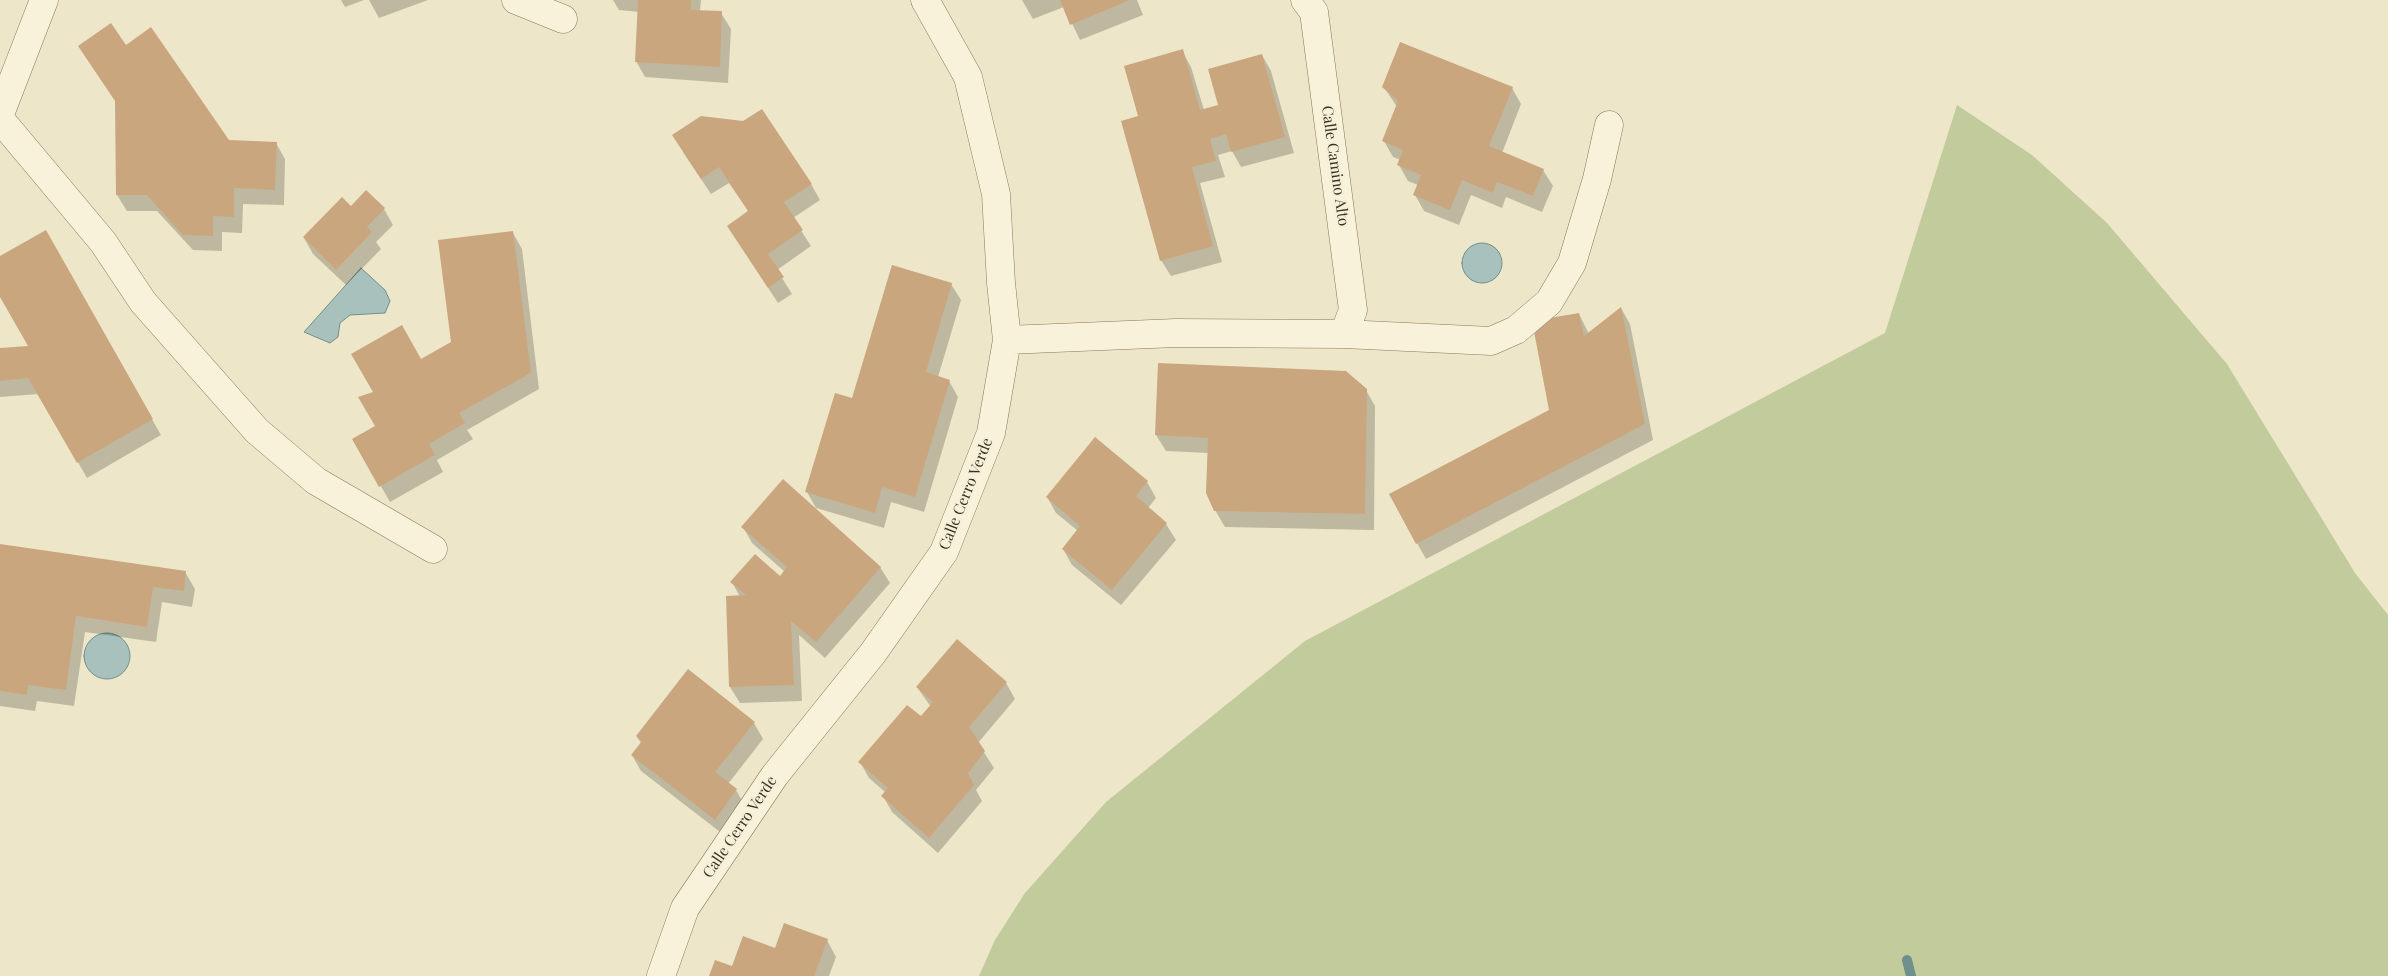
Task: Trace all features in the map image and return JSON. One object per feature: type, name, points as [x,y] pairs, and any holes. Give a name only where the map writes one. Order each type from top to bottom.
[{"type":"street","points":[[0,114],[44,0]]},
{"type":"street","points":[[516,0],[563,19]]},
{"type":"street","name":"Calle Cerro Verde","points":[[661,976],[685,908],[775,776],[873,653],[944,552],[991,433],[1008,340],[1001,283],[996,194],[968,77],[926,0]]},
{"type":"street","name":"Calle Camino Alto","points":[[1305,0],[1314,12],[1354,310],[1344,334]]},
{"type":"street","points":[[0,119],[103,242],[143,302],[257,431],[316,481],[433,549]]},
{"type":"street","points":[[1008,340],[1176,333],[1344,334],[1491,341],[1516,330],[1549,302],[1572,263],[1597,179],[1609,125]]},
{"type":"green space","points":[[1957,105],[2032,155],[2107,223],[2227,364],[2355,573],[2388,615],[2388,976],[979,976],[995,940],[1025,893],[1106,802],[1305,641],[1885,333]]},
{"type":"water","points":[[1482,243],[1496,249],[1502,263],[1496,277],[1482,283],[1468,277],[1462,263],[1468,249]]},
{"type":"water","points":[[361,268],[385,290],[390,301],[385,313],[350,315],[340,323],[338,337],[330,343],[304,332]]},
{"type":"water","points":[[102,633],[112,633],[126,643],[130,656],[126,669],[120,675],[112,679],[102,679],[88,669],[84,661],[84,651],[94,637]]},
{"type":"building","points":[[638,0],[691,0],[691,10],[722,11],[720,67],[635,62]]},
{"type":"building","points":[[1060,0],[1130,0],[1070,25]]},
{"type":"building","points":[[111,23],[126,45],[151,27],[229,140],[277,142],[275,190],[234,188],[234,217],[213,216],[213,236],[183,235],[147,195],[116,195],[115,101],[78,46]]},
{"type":"building","points":[[1400,42],[1513,87],[1489,146],[1544,169],[1533,196],[1497,182],[1493,193],[1462,180],[1450,210],[1413,195],[1421,175],[1397,165],[1403,150],[1382,141],[1398,101],[1382,87]]},
{"type":"building","points":[[1183,49],[1200,110],[1218,105],[1208,69],[1262,54],[1285,137],[1231,152],[1226,134],[1210,139],[1216,161],[1192,167],[1213,246],[1160,261],[1121,121],[1138,116],[1124,66]]},
{"type":"building","points":[[762,109],[812,184],[784,202],[803,230],[768,254],[784,277],[768,288],[727,226],[748,211],[719,167],[701,179],[672,135],[701,116],[743,121]]},
{"type":"building","points":[[366,190],[385,208],[367,227],[372,232],[336,270],[303,237],[342,197],[351,206]]},
{"type":"building","points":[[46,230],[153,419],[77,463],[28,378],[0,381],[0,348],[28,346],[0,297],[0,256]]},
{"type":"building","points":[[513,231],[531,373],[459,413],[465,423],[429,444],[435,455],[379,487],[352,439],[375,426],[358,397],[373,392],[351,354],[402,325],[421,359],[451,342],[438,240]]},
{"type":"building","points":[[892,265],[952,283],[926,372],[950,380],[915,497],[882,487],[875,513],[805,492],[835,393],[852,398]]},
{"type":"building","points":[[1621,307],[1645,424],[1416,544],[1389,494],[1549,410],[1532,321],[1579,313],[1584,336]]},
{"type":"building","points":[[1158,363],[1346,371],[1367,389],[1365,514],[1214,511],[1206,493],[1208,438],[1155,435]]},
{"type":"building","points":[[1095,437],[1148,481],[1136,496],[1167,523],[1112,590],[1062,549],[1080,526],[1046,497]]},
{"type":"building","points":[[783,479],[881,567],[816,642],[791,621],[794,685],[729,687],[726,596],[746,595],[730,582],[755,554],[780,576],[787,567],[741,527]]},
{"type":"building","points":[[0,544],[186,571],[184,591],[153,587],[147,627],[76,616],[66,690],[28,685],[27,695],[0,691]]},
{"type":"building","points":[[957,639],[1007,682],[969,727],[985,751],[968,773],[974,785],[929,838],[881,796],[888,788],[858,762],[907,705],[921,716],[933,702],[916,687]]},
{"type":"building","points":[[688,669],[755,722],[715,772],[737,789],[715,820],[631,755],[642,741],[636,736]]},
{"type":"building","points":[[784,923],[828,939],[814,976],[709,976],[715,960],[732,966],[743,936],[775,948]]},
{"type":"waterway","points":[[1907,960],[1911,976]]}]
